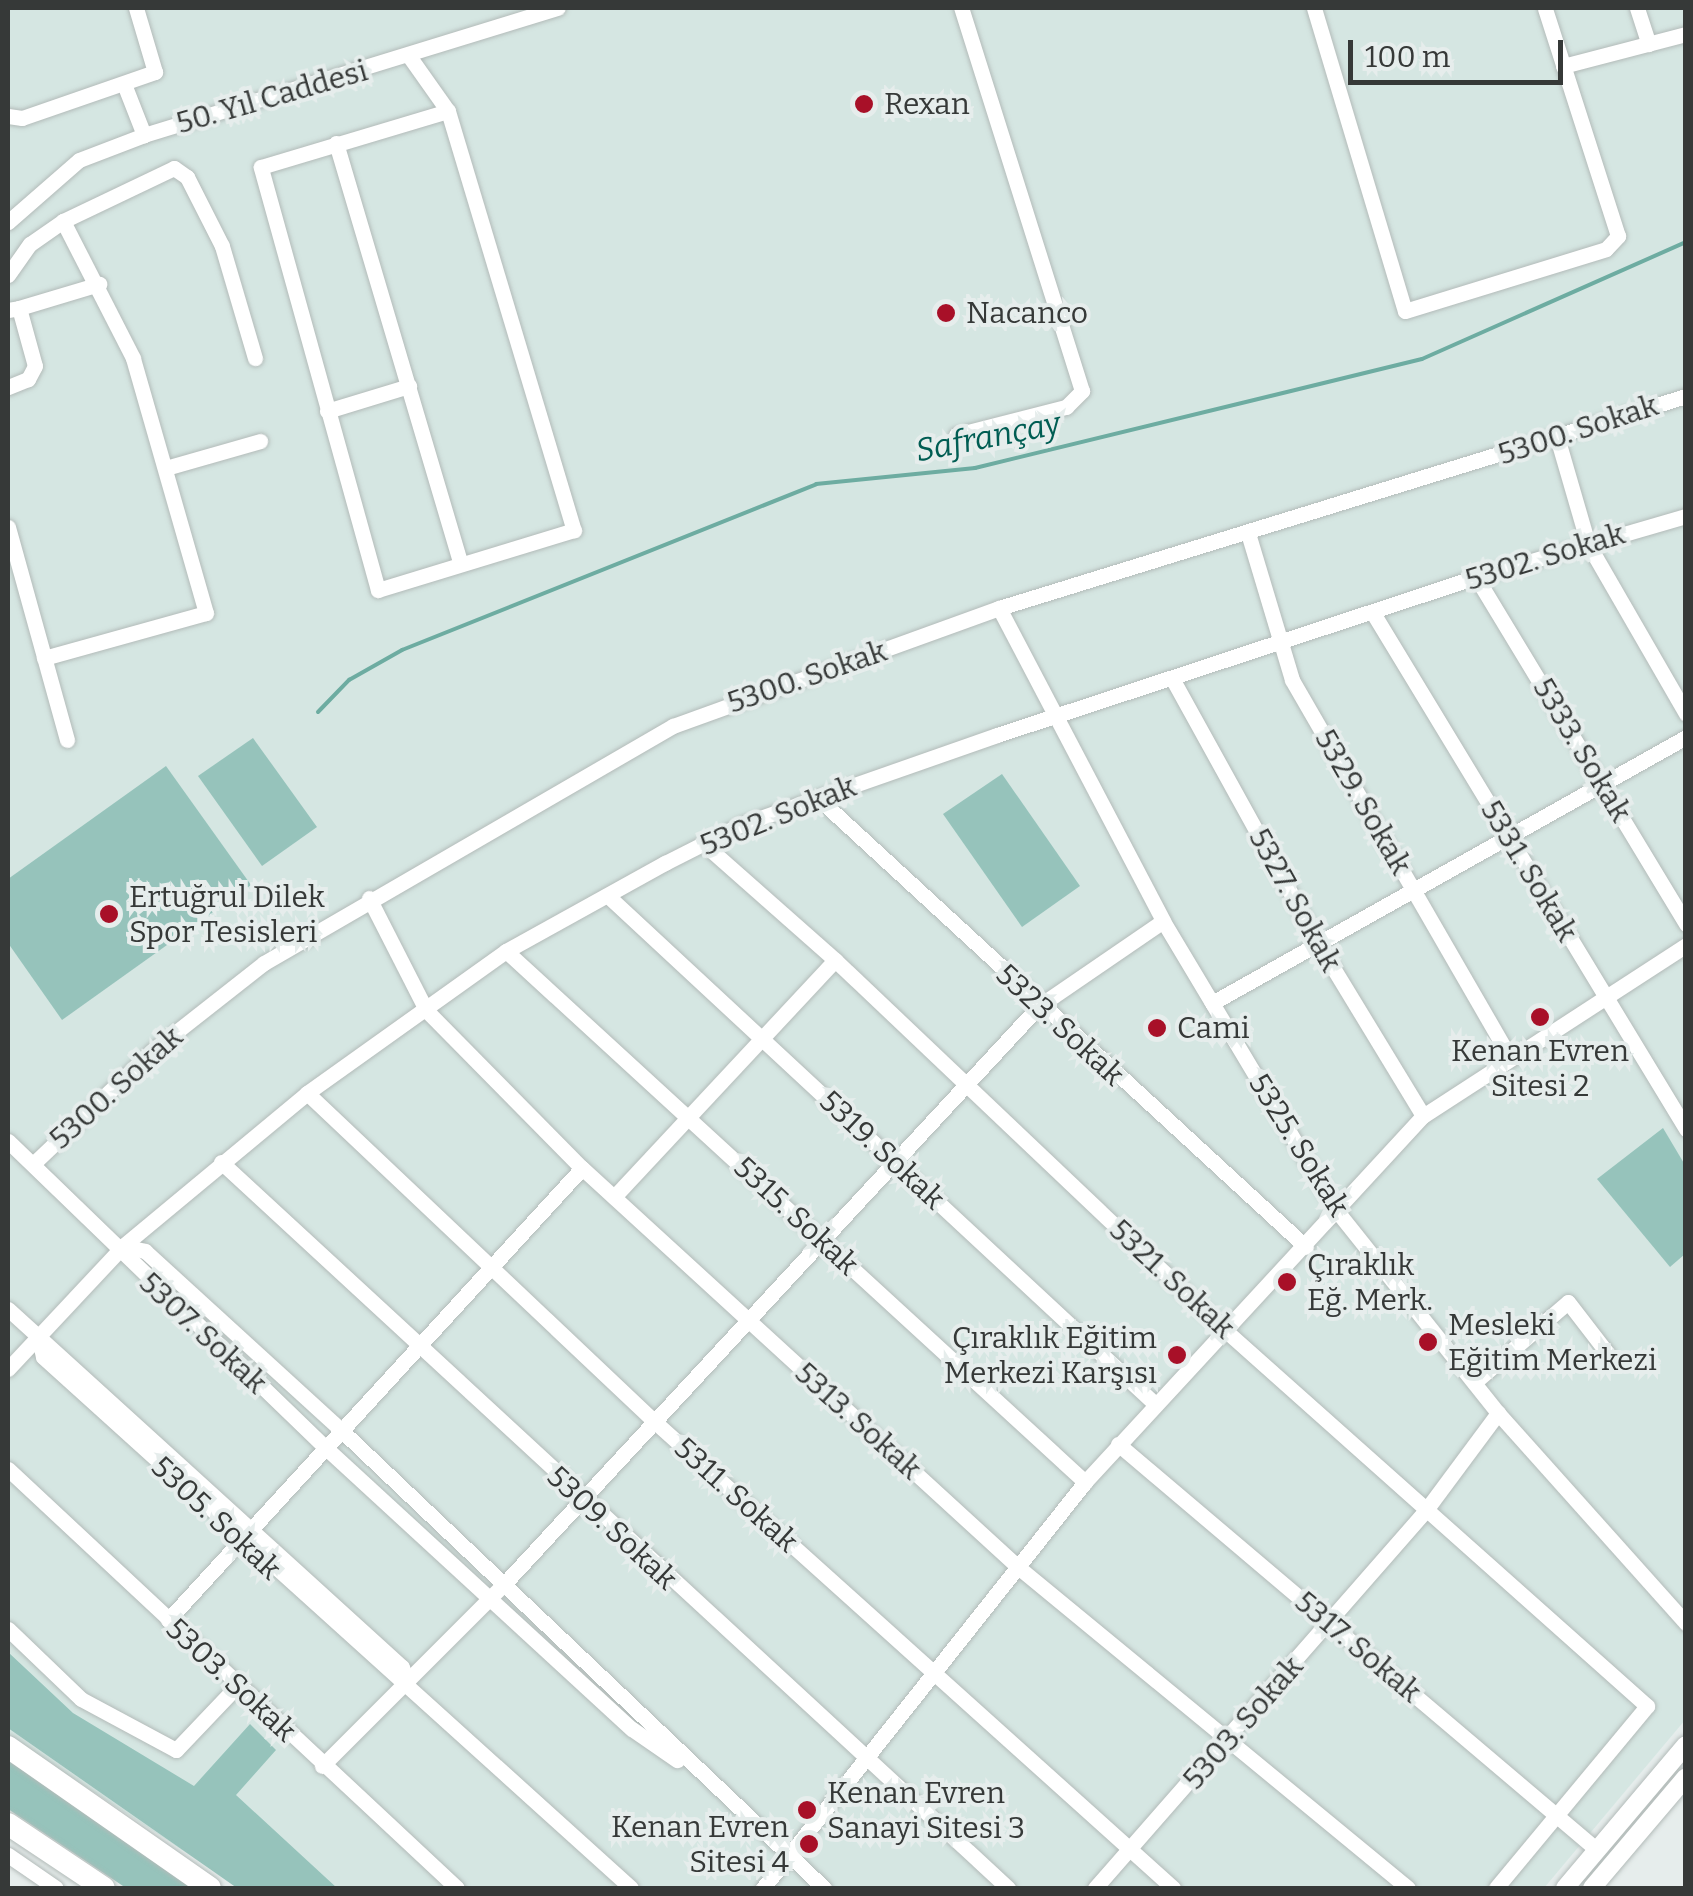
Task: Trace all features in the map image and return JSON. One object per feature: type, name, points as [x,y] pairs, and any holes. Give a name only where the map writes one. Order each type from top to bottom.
[{"type":"highway","points":[[8,1747],[210,1888]]},
{"type":"highway","points":[[8,1824],[104,1888]]},
{"type":"main road","points":[[1565,1888],[1686,1745]]},
{"type":"main road","points":[[1592,1888],[1686,1777]]},
{"type":"street","points":[[8,116],[22,118],[154,72],[136,8]]},
{"type":"street","name":"50. Yıl Caddesi","points":[[8,222],[78,160],[144,134],[558,8]]},
{"type":"street","points":[[956,434],[1066,406],[1082,391],[961,8]]},
{"type":"street","points":[[1314,8],[1404,311],[1606,249],[1618,236],[1545,8]]},
{"type":"street","points":[[1637,8],[1649,44]]},
{"type":"street","points":[[1563,66],[1686,34]]},
{"type":"street","points":[[409,56],[448,111],[574,530],[378,590],[261,167],[448,111]]},
{"type":"street","points":[[124,84],[144,134]]},
{"type":"street","points":[[336,143],[461,564]]},
{"type":"street","points":[[8,275],[30,244],[63,221],[164,169],[187,176],[222,246],[254,358]]},
{"type":"street","points":[[44,658],[206,613],[133,358],[63,221]]},
{"type":"street","points":[[8,387],[28,378],[35,366],[13,309],[98,284]]},
{"type":"street","points":[[326,411],[409,386]]},
{"type":"street","name":"5300. Sokak","points":[[32,1164],[152,1051],[264,963],[369,898],[673,726],[999,608],[1686,396]]},
{"type":"street","points":[[1557,437],[1588,544],[1686,714]]},
{"type":"street","points":[[166,468],[260,442]]},
{"type":"street","name":"5302. Sokak","points":[[8,1369],[123,1246],[307,1093],[506,951],[704,844],[818,798],[1282,640],[1476,577],[1686,516]]},
{"type":"street","name":"5329. Sokak","points":[[1248,534],[1292,680],[1510,1058]]},
{"type":"street","points":[[8,537],[67,740]]},
{"type":"street","name":"5333. Sokak","points":[[1476,577],[1686,924]]},
{"type":"street","name":"5325. Sokak","points":[[999,608],[1163,921],[1336,1210],[1498,1413],[1680,1616]]},
{"type":"street","name":"5331. Sokak","points":[[1373,613],[1686,1130]]},
{"type":"street","name":"5327. Sokak","points":[[1173,680],[1318,944],[1423,1116]]},
{"type":"street","points":[[1212,1003],[1686,738]]},
{"type":"street","name":"5323. Sokak","points":[[818,798],[1038,1006],[1306,1248]]},
{"type":"street","name":"5321. Sokak","points":[[704,844],[836,960],[1226,1331],[1647,1706],[1556,1816]]},
{"type":"street","name":"5319. Sokak","points":[[608,896],[1155,1404]]},
{"type":"street","name":"5313. Sokak","points":[[369,898],[426,1010],[582,1168],[1018,1567],[1232,1738],[1408,1888]]},
{"type":"street","points":[[322,1766],[408,1685],[505,1583],[580,1498],[655,1422],[745,1318],[1038,1006],[1163,921]]},
{"type":"street","points":[[763,1888],[868,1764],[1018,1567],[1118,1444],[1306,1248],[1423,1116],[1686,945]]},
{"type":"street","name":"5315. Sokak","points":[[506,951],[1086,1482]]},
{"type":"street","points":[[614,1197],[836,960]]},
{"type":"street","name":"5311. Sokak","points":[[307,1093],[655,1422],[1173,1888]]},
{"type":"street","points":[[8,1141],[123,1246]]},
{"type":"street","name":"5309. Sokak","points":[[221,1162],[415,1347],[1008,1888]]},
{"type":"street","points":[[168,1620],[582,1168]]},
{"type":"street","name":"5307. Sokak","points":[[123,1246],[144,1252],[341,1430],[644,1714],[697,1774],[824,1888]]},
{"type":"street","name":"5307. Sokak","points":[[123,1246],[132,1267],[326,1448],[632,1729],[697,1774]]},
{"type":"street","points":[[1476,1381],[1568,1302],[1608,1354]]},
{"type":"street","name":"5305. Sokak","points":[[8,1310],[402,1668],[408,1685]]},
{"type":"street","name":"5305. Sokak","points":[[39,1338],[42,1358],[394,1681],[408,1685],[631,1888]]},
{"type":"street","name":"5303. Sokak","points":[[1096,1888],[1232,1738],[1426,1510],[1498,1413]]},
{"type":"street","name":"5317. Sokak","points":[[1118,1444],[1597,1850]]},
{"type":"street","name":"5303. Sokak","points":[[8,1469],[457,1888]]},
{"type":"street","points":[[1680,1616],[1686,1594]]},
{"type":"street","points":[[8,1629],[81,1699],[176,1750],[237,1686]]},
{"type":"street","points":[[1496,1888],[1556,1816]]},
{"type":"street","points":[[8,1856],[56,1888]]},
{"type":"street","points":[[25,1888],[34,1874]]},
{"type":"shaded area","points":[[8,8],[1685,8],[1685,1720],[1544,1888],[240,1888],[8,1736]]},
{"type":"green space","points":[[253,738],[317,827],[262,866],[198,776]]},
{"type":"green space","name":"Ertuğrul Dilek Spor Tesisleri","points":[[166,766],[251,885],[62,1020],[8,943],[8,879]]},
{"type":"green space","points":[[1002,774],[1080,886],[1022,927],[943,814]]},
{"type":"green space","points":[[1663,1128],[1685,1165],[1685,1254],[1670,1267],[1597,1179]]},
{"type":"green space","points":[[8,1652],[73,1713],[194,1786],[250,1724],[276,1750],[236,1795],[337,1888],[237,1888],[8,1728]]},
{"type":"green space","points":[[8,1761],[82,1807],[191,1888],[126,1888],[8,1809]]},
{"type":"waterway","name":"Safrançay","points":[[318,712],[349,680],[402,650],[816,484],[975,468],[1422,359],[1686,242]]},
{"type":"place","name":"Rexan","points":[[864,104]]},
{"type":"place","name":"Nacanco","points":[[946,313]]},
{"type":"place","name":"Ertuğrul Dilek Spor Tesisleri","points":[[109,914]]},
{"type":"place","name":"Kenan Evren Sitesi 2","points":[[1540,1017]]},
{"type":"place","name":"Cami","points":[[1157,1028]]},
{"type":"place","name":"Çıraklık Eğ. Merk.","points":[[1287,1282]]},
{"type":"place","name":"Mesleki Eğitim Merkezi","points":[[1428,1342]]},
{"type":"place","name":"Çıraklık Eğitim Merkezi Karşısı","points":[[1177,1355]]},
{"type":"place","name":"Kenan Evren Sanayi Sitesi 3","points":[[807,1810]]},
{"type":"place","name":"Kenan Evren Sitesi 4","points":[[809,1844]]}]
